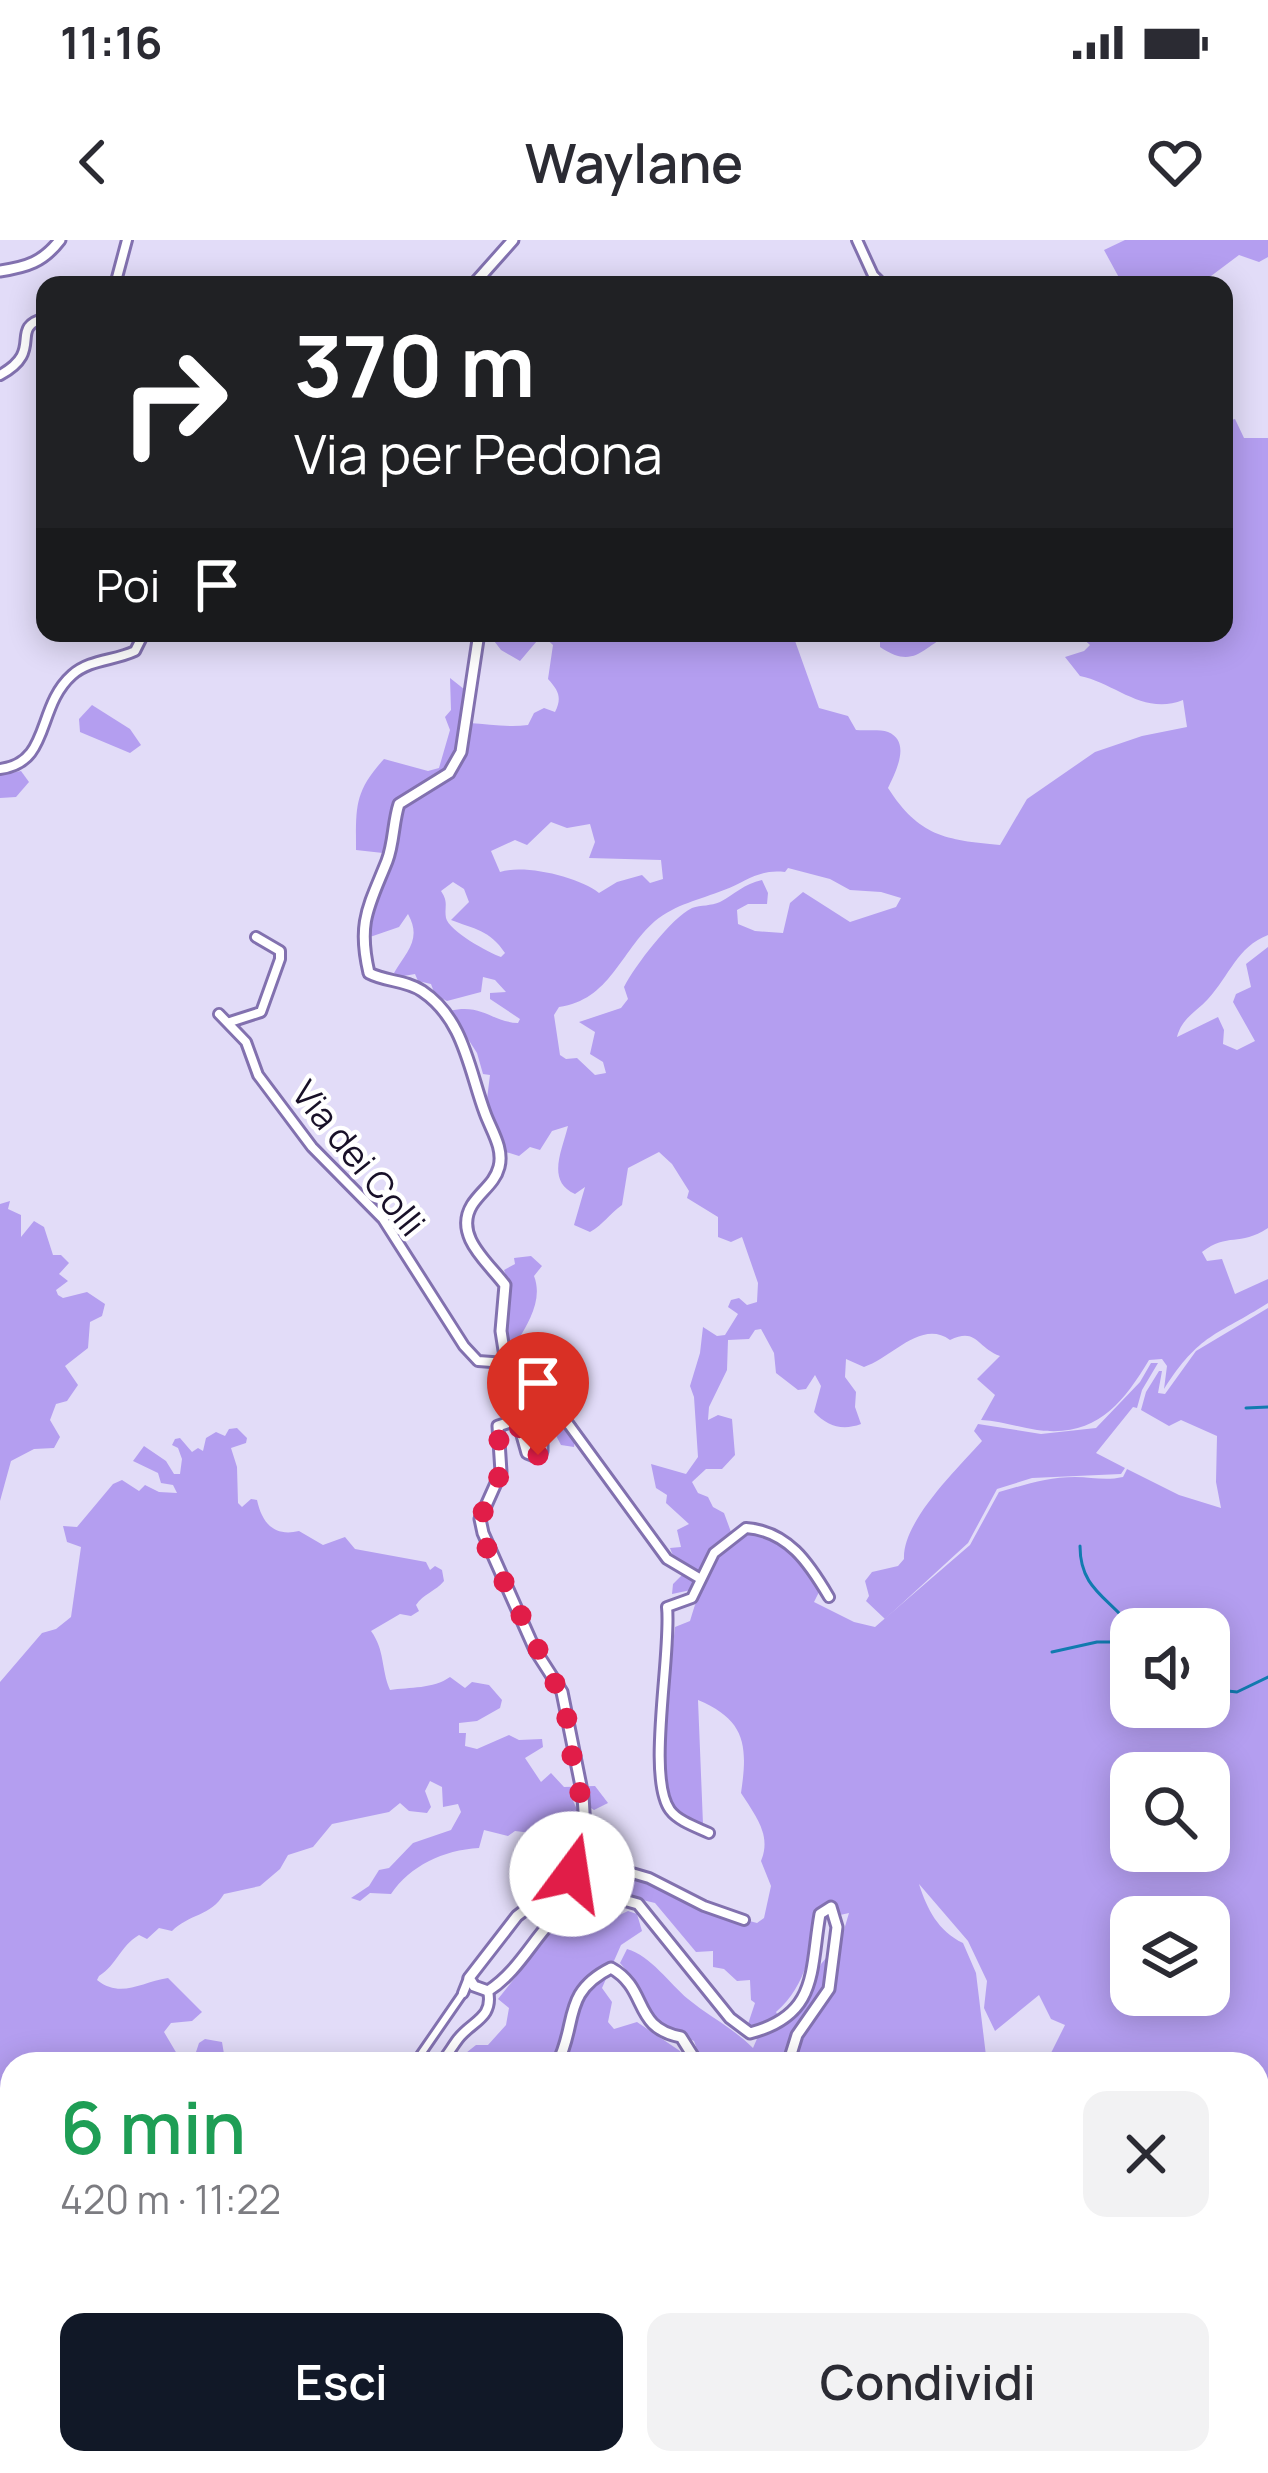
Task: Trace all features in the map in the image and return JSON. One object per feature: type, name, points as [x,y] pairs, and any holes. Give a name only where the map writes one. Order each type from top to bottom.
[{"type":"street","points":[[0,272],[30,266],[60,240]]},
{"type":"street","points":[[118,276],[127,240]]},
{"type":"street","points":[[481,276],[513,240]]},
{"type":"street","points":[[856,240],[878,276]]},
{"type":"street","points":[[0,375],[19,365],[25,356],[24,331],[36,321]]},
{"type":"street","points":[[0,769],[22,766],[32,757],[56,694],[76,670],[135,651],[140,642]]},
{"type":"street","points":[[422,2052],[469,1978],[517,1916],[564,1883],[584,1859],[587,1826],[562,1692],[535,1650],[515,1599],[486,1546],[480,1519],[501,1472],[498,1426],[510,1422],[520,1428],[527,1453],[542,1451],[506,1363],[501,1331],[506,1285],[472,1246],[468,1228],[470,1208],[500,1165],[499,1146],[470,1058],[446,1015],[423,992],[369,973],[364,947],[370,895],[388,858],[398,804],[449,773],[461,752],[478,642]]},
{"type":"street","points":[[230,1022],[261,1012],[280,958],[280,951],[256,937]]},
{"type":"street","name":"Via dei Colli","points":[[219,1014],[246,1042],[258,1075],[312,1147],[383,1220],[464,1346],[478,1360],[506,1363],[556,1406],[674,1567],[698,1579]]},
{"type":"street","points":[[709,1833],[673,1815],[663,1799],[660,1733],[670,1625],[667,1607],[692,1598],[714,1553],[730,1537],[755,1529],[799,1550],[830,1597]]},
{"type":"street","points":[[584,1859],[649,1878],[744,1920]]},
{"type":"street","points":[[488,1991],[549,1920],[580,1904],[619,1898],[638,1904],[730,2018],[750,2033],[767,2029],[807,1994],[820,1914],[831,1906],[837,1927],[829,1989],[797,2035],[792,2052]]},
{"type":"street","points":[[560,2052],[575,1999],[592,1977],[611,1968],[625,1976],[647,2021],[661,2033],[681,2037],[690,2052]]},
{"type":"street","points":[[469,1978],[474,1987],[488,1991]]},
{"type":"street","points":[[449,2052],[461,2035],[483,2019],[491,2003],[488,1991]]},
{"type":"shaded area","points":[[1125,240],[1268,240],[1268,257],[1259,262],[1239,255],[1211,276],[1118,276],[1104,250]]},
{"type":"shaded area","points":[[1233,420],[1244,438],[1268,438],[1268,935],[1241,954],[1177,1037],[1218,1017],[1223,1044],[1237,1050],[1255,1041],[1233,1002],[1236,994],[1251,987],[1246,964],[1268,947],[1268,1228],[1202,1252],[1207,1261],[1222,1259],[1235,1294],[1268,1279],[1268,1303],[1199,1346],[1164,1389],[1167,1366],[1162,1359],[1149,1360],[1105,1415],[1075,1429],[1057,1431],[981,1420],[995,1395],[977,1379],[1000,1356],[971,1337],[917,1337],[864,1367],[846,1359],[845,1377],[856,1392],[861,1424],[847,1427],[830,1424],[814,1412],[821,1386],[815,1375],[806,1389],[798,1390],[776,1373],[774,1353],[761,1329],[749,1339],[728,1340],[727,1370],[709,1407],[708,1420],[718,1415],[732,1419],[735,1455],[722,1469],[706,1469],[692,1482],[698,1493],[724,1513],[731,1532],[711,1553],[691,1590],[672,1594],[673,1584],[683,1574],[670,1548],[681,1547],[677,1530],[689,1524],[656,1488],[651,1464],[686,1474],[698,1457],[690,1386],[703,1327],[717,1336],[725,1335],[738,1314],[728,1307],[731,1300],[739,1298],[747,1305],[757,1302],[758,1283],[742,1237],[731,1242],[718,1237],[718,1217],[687,1198],[689,1191],[659,1152],[628,1168],[622,1205],[590,1232],[574,1225],[585,1187],[575,1194],[558,1173],[568,1126],[552,1131],[540,1150],[530,1147],[519,1156],[506,1152],[486,1107],[490,1075],[483,1074],[477,1053],[450,1011],[470,1009],[501,1020],[518,1023],[520,1019],[490,999],[490,993],[506,992],[495,980],[483,977],[481,992],[447,1001],[415,974],[398,977],[394,973],[414,931],[408,914],[399,927],[370,937],[370,910],[392,854],[356,850],[362,791],[384,759],[428,771],[439,768],[450,730],[445,717],[451,710],[450,678],[474,697],[469,723],[528,725],[534,713],[544,708],[555,712],[558,695],[548,679],[550,642],[795,642],[819,708],[848,716],[856,730],[888,732],[899,743],[900,758],[888,788],[911,816],[935,833],[1000,845],[1027,799],[1095,752],[1187,727],[1183,700],[1169,704],[1142,701],[1080,676],[1065,657],[1090,645],[1087,642],[1233,642]],"holes":[[[551,822],[567,828],[590,824],[595,842],[589,858],[661,860],[663,879],[650,883],[642,875],[599,893],[551,874],[500,872],[491,851],[515,840],[527,845]],[[788,868],[830,879],[850,890],[901,898],[896,907],[850,922],[803,892],[790,903],[783,933],[738,924],[737,910],[748,904],[767,904],[762,880],[720,902],[692,908],[664,932],[636,967],[624,987],[628,999],[621,1008],[579,1022],[595,1032],[590,1054],[603,1062],[606,1073],[595,1075],[577,1058],[560,1055],[554,1015],[559,1007],[576,1003],[603,985],[655,921],[679,906],[753,876]],[[453,882],[464,889],[469,902],[451,920],[487,935],[505,953],[501,957],[449,923],[441,891]]]},
{"type":"shaded area","points":[[495,642],[536,642],[520,661]]},
{"type":"shaded area","points":[[880,642],[937,642],[910,657],[880,647]]},
{"type":"shaded area","points":[[92,705],[130,729],[141,745],[130,753],[80,732],[79,719]]},
{"type":"shaded area","points":[[21,771],[29,782],[16,797],[0,798],[0,775]]},
{"type":"shaded area","points":[[10,1201],[8,1209],[21,1215],[21,1237],[34,1221],[44,1227],[53,1255],[69,1263],[59,1274],[68,1281],[56,1290],[58,1295],[87,1292],[105,1304],[102,1316],[90,1322],[88,1348],[65,1366],[78,1385],[67,1401],[56,1404],[50,1420],[60,1437],[54,1448],[34,1449],[11,1461],[0,1501],[0,1204]]},
{"type":"shaded area","points":[[531,1256],[542,1266],[534,1276],[533,1310],[517,1342],[529,1347],[522,1362],[554,1388],[563,1411],[559,1419],[569,1415],[577,1424],[574,1447],[561,1445],[552,1428],[548,1437],[538,1417],[544,1404],[532,1408],[534,1392],[525,1397],[523,1382],[512,1373],[504,1377],[498,1365],[510,1349],[503,1335],[509,1298],[504,1297],[509,1284],[504,1270],[515,1264],[514,1258]]},
{"type":"shaded area","points":[[1268,1308],[1268,2052],[1052,2052],[1065,2025],[1051,2019],[1039,1995],[995,2031],[984,2008],[987,1981],[968,1941],[919,1884],[935,1918],[963,1943],[976,1973],[986,2052],[698,2052],[694,2041],[653,2022],[635,1980],[620,1963],[627,1949],[652,1964],[688,1999],[753,2048],[759,2034],[747,2027],[755,2003],[750,1980],[737,1981],[724,1969],[713,1967],[713,1951],[696,1952],[655,1903],[614,1893],[622,1871],[742,1919],[757,1923],[764,1918],[771,1886],[761,1861],[763,1834],[741,1793],[743,1748],[726,1716],[698,1700],[703,1824],[674,1813],[663,1786],[675,1627],[690,1621],[715,1561],[746,1531],[773,1538],[799,1559],[819,1592],[814,1602],[875,1627],[970,1545],[999,1492],[1055,1478],[1123,1477],[1127,1469],[1179,1495],[1221,1508],[1217,1436],[1181,1420],[1169,1426],[1141,1410],[1146,1392],[1162,1371],[1158,1393],[1165,1394],[1196,1351]],"holes":[[[830,1903],[840,1915],[849,1913],[841,1940],[821,1964],[804,2003],[780,2019],[776,2012],[795,1990],[806,1965],[818,1909]]]},
{"type":"shaded area","points":[[1151,1363],[1158,1363],[1137,1408],[1133,1407],[1096,1453],[1125,1468],[1121,1474],[1032,1478],[997,1489],[968,1543],[885,1619],[866,1601],[865,1581],[872,1572],[898,1566],[904,1559],[921,1513],[982,1441],[974,1431],[978,1424],[1041,1434],[1096,1428],[1140,1382]]},
{"type":"shaded area","points":[[237,1428],[247,1438],[246,1443],[231,1448],[238,1503],[242,1507],[257,1500],[270,1526],[283,1532],[299,1531],[323,1545],[345,1537],[355,1549],[426,1562],[430,1570],[435,1566],[442,1570],[444,1581],[419,1601],[419,1611],[411,1616],[400,1614],[371,1631],[390,1690],[429,1686],[450,1677],[465,1688],[472,1682],[489,1685],[502,1700],[500,1708],[477,1721],[459,1723],[459,1733],[466,1733],[465,1746],[477,1749],[509,1735],[519,1740],[542,1739],[543,1747],[525,1758],[541,1782],[551,1773],[564,1787],[595,1786],[608,1803],[594,1810],[570,1794],[580,1816],[574,1816],[576,1822],[562,1824],[564,1829],[557,1836],[515,1831],[508,1836],[484,1830],[479,1848],[429,1861],[391,1894],[370,1893],[360,1901],[351,1898],[413,1843],[451,1830],[461,1812],[458,1804],[443,1807],[442,1787],[430,1781],[425,1791],[431,1807],[427,1813],[409,1811],[400,1803],[389,1812],[332,1824],[313,1847],[288,1855],[260,1886],[224,1894],[213,1907],[172,1931],[159,1928],[147,1939],[139,1935],[127,1944],[97,1980],[123,1989],[168,1978],[202,2012],[192,2021],[171,2023],[164,2032],[176,2052],[0,2052],[0,1682],[42,1633],[71,1617],[81,1547],[67,1542],[63,1526],[77,1527],[113,1484],[122,1480],[139,1491],[145,1485],[177,1493],[173,1485],[161,1483],[158,1473],[133,1461],[144,1446],[166,1461],[174,1474],[180,1474],[182,1459],[172,1445],[175,1439],[180,1438],[192,1452],[203,1451],[206,1438],[216,1432],[225,1436],[229,1429]]},
{"type":"shaded area","points":[[628,1911],[637,1914],[642,1931],[621,1945],[602,1988],[612,2002],[608,2022],[614,2029],[637,2022],[681,2052],[467,2052],[476,2045],[488,2045],[506,2025],[509,2008],[498,1999],[554,1929],[576,1912],[605,1922]]},
{"type":"shaded area","points":[[205,2039],[222,2042],[224,2052],[196,2052]]},
{"type":"waterway","points":[[1246,1408],[1268,1407]]},
{"type":"waterway","points":[[1080,1546],[1090,1583],[1113,1608]]},
{"type":"waterway","points":[[1052,1652],[1110,1642]]},
{"type":"waterway","points":[[1230,1691],[1268,1677]]},
{"type":"route","points":[[538,1455],[527,1453],[520,1428],[510,1422],[498,1426],[501,1472],[480,1519],[486,1546],[566,1705],[587,1826],[584,1859],[572,1874]]}]
